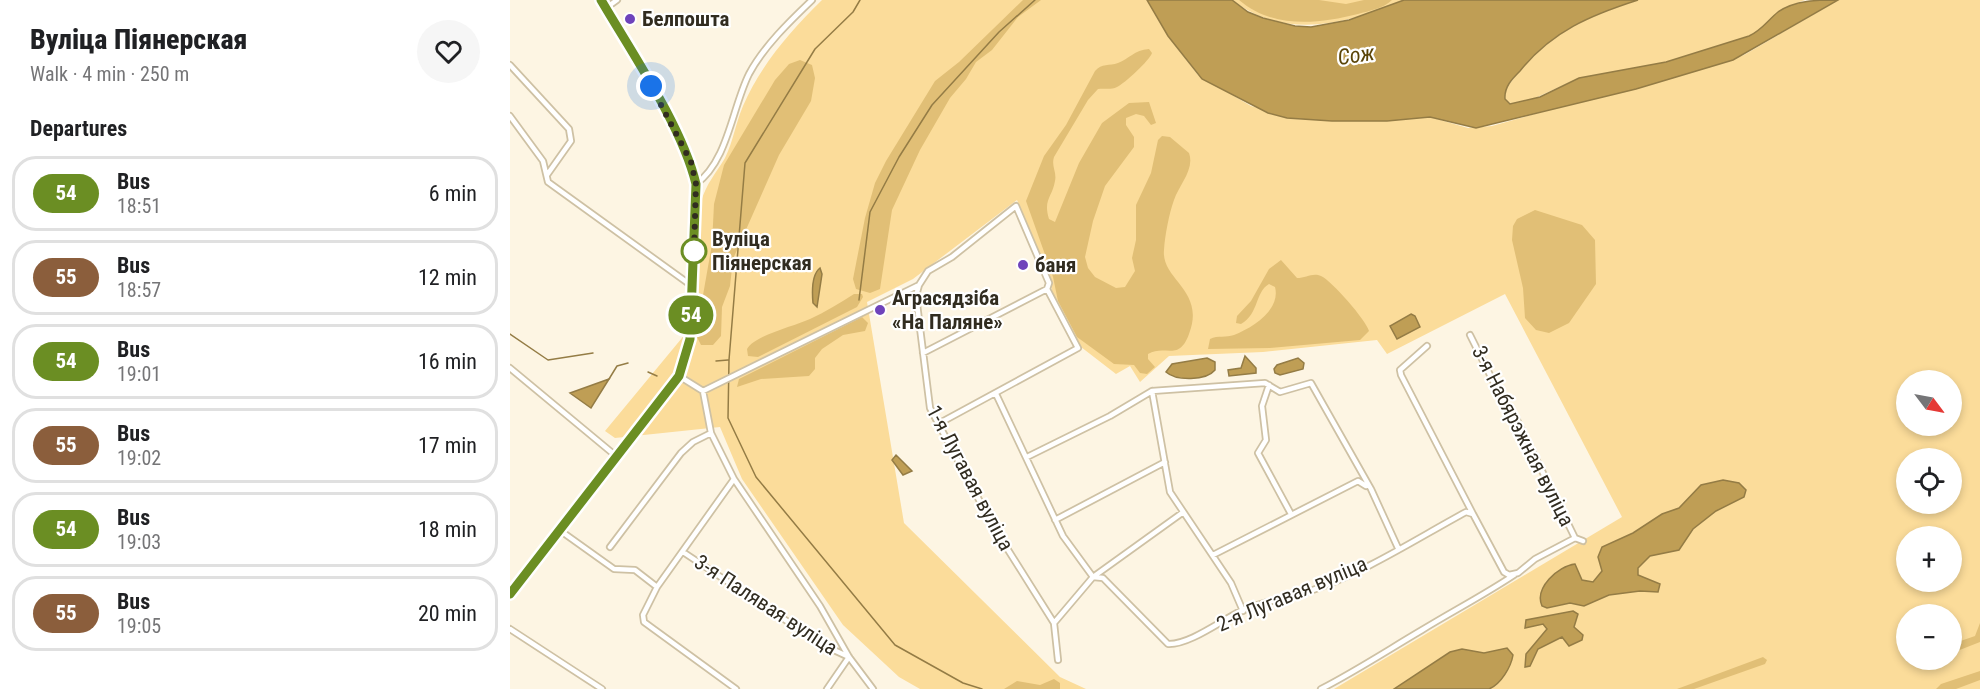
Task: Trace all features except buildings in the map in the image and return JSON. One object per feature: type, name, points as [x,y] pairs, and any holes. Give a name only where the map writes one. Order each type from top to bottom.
[{"type":"street","points":[[510,594],[558,529],[679,376],[690,339],[696,184],[691,162],[675,128],[601,0]]},
{"type":"street","points":[[606,8],[617,0]]},
{"type":"street","points":[[696,184],[707,176],[720,153],[736,103],[751,71],[784,29],[812,0]]},
{"type":"street","points":[[510,65],[569,129],[571,141],[547,175]]},
{"type":"street","points":[[510,116],[543,161],[548,182],[692,286]]},
{"type":"street","points":[[703,391],[918,285],[928,271],[952,257],[1016,206],[1049,283],[1047,289],[923,353]]},
{"type":"street","name":"1-я Лугавая вуліца","points":[[918,285],[916,296],[930,408],[993,526],[1054,623],[1058,660]]},
{"type":"street","points":[[938,424],[1078,348],[1047,289]]},
{"type":"street","name":"3-я Набярэжная вуліца","points":[[1470,335],[1498,391],[1521,429],[1575,538]]},
{"type":"street","points":[[1427,346],[1407,361],[1400,370],[1401,375],[1504,573],[1514,575]]},
{"type":"street","points":[[510,368],[616,456]]},
{"type":"street","points":[[679,376],[703,391],[711,433],[734,479],[820,606],[849,657],[873,689]]},
{"type":"street","points":[[1027,457],[1038,454],[1110,416],[1152,391],[1220,385],[1269,385],[1280,392],[1308,383],[1316,387],[1371,489],[1398,548]]},
{"type":"street","points":[[1269,385],[1262,406],[1266,440],[1258,453],[1291,514]]},
{"type":"street","points":[[1152,391],[1170,492],[1231,583],[1243,610]]},
{"type":"street","name":"2-я Лугавая вуліца","points":[[996,394],[1055,520],[1080,561],[1094,577],[1103,578],[1168,644],[1191,637],[1243,610],[1310,591],[1466,512],[1473,514]]},
{"type":"street","points":[[610,547],[681,453],[693,442],[711,433]]},
{"type":"street","points":[[1055,520],[1165,462]]},
{"type":"street","points":[[734,479],[657,587],[643,615],[644,622],[736,689]]},
{"type":"street","points":[[1213,555],[1358,481],[1371,489]]},
{"type":"street","points":[[1054,623],[1094,577],[1182,513]]},
{"type":"street","points":[[558,529],[614,569],[635,570],[657,587]]},
{"type":"street","points":[[1321,689],[1360,669],[1421,630],[1482,597],[1535,559],[1575,538],[1583,541]]},
{"type":"street","name":"3-я Палявая вуліца","points":[[683,552],[823,645],[849,657]]},
{"type":"street","points":[[510,629],[602,689]]},
{"type":"street","points":[[827,689],[849,657]]},
{"type":"shaded area","points":[[822,0],[1147,0],[1168,36],[1198,75],[1251,106],[1296,119],[1387,121],[1430,117],[1468,128],[1492,126],[1744,55],[1838,0],[1980,0],[1980,689],[1334,689],[1622,517],[1505,294],[1387,354],[1377,340],[1263,352],[1169,356],[1140,382],[1130,366],[1116,374],[1081,347],[1052,292],[1050,277],[1017,200],[913,279],[867,302],[904,523],[1060,677],[1086,689],[920,689],[899,677],[843,625],[742,479],[720,427],[615,438],[605,431],[696,321],[701,202],[708,184],[725,158],[750,91],[767,63],[788,36]]},
{"type":"shaded area","points":[[1023,0],[1041,0],[1018,17],[992,50],[976,62],[966,79],[950,98],[920,150],[892,210],[880,289],[870,293],[856,289],[853,279],[865,218],[875,183],[886,161],[935,81],[959,62]]},
{"type":"shaded area","points":[[1232,0],[1404,0],[1382,9],[1339,21],[1295,24],[1274,21],[1253,13]]},
{"type":"shaded area","points":[[1239,0],[1319,0],[1346,4],[1364,0],[1392,0],[1376,9],[1343,17],[1296,22],[1266,16]]},
{"type":"shaded area","points":[[1638,0],[1805,0],[1787,8],[1749,36],[1666,62],[1579,78],[1533,99],[1513,104],[1506,101],[1504,95],[1508,86],[1521,69],[1550,42],[1582,21]]},
{"type":"shaded area","points":[[1149,49],[1152,53],[1150,56],[1125,81],[1115,88],[1098,89],[1088,100],[1054,157],[1055,181],[1047,207],[1049,219],[1055,222],[1079,163],[1102,123],[1129,103],[1149,102],[1156,123],[1151,125],[1144,116],[1136,114],[1126,118],[1126,125],[1134,137],[1134,147],[1105,186],[1093,221],[1085,257],[1088,268],[1095,277],[1116,288],[1125,287],[1135,271],[1132,258],[1136,240],[1136,205],[1151,173],[1158,140],[1162,136],[1170,137],[1189,153],[1190,165],[1172,206],[1164,250],[1169,270],[1188,296],[1193,319],[1189,334],[1181,348],[1154,351],[1148,354],[1148,359],[1155,367],[1147,374],[1140,373],[1134,365],[1114,364],[1077,337],[1058,301],[1053,277],[1026,201],[1044,156],[1066,125],[1095,71],[1100,67],[1118,63],[1139,51]]},
{"type":"shaded area","points":[[800,60],[812,65],[815,78],[811,101],[779,155],[733,259],[730,286],[722,307],[721,336],[713,345],[701,345],[696,335],[712,244],[714,204],[724,165],[775,80],[789,64]]},
{"type":"shaded area","points":[[1535,210],[1582,225],[1595,240],[1596,284],[1569,323],[1549,333],[1536,330],[1525,318],[1523,288],[1512,240],[1513,226],[1517,219]]},
{"type":"shaded area","points":[[1281,260],[1297,278],[1315,275],[1326,279],[1355,310],[1369,331],[1360,340],[1270,348],[1208,349],[1210,339],[1241,332],[1264,317],[1274,303],[1276,295],[1275,287],[1269,284],[1261,292],[1247,320],[1241,324],[1236,323],[1237,316],[1251,301],[1269,269]]},
{"type":"shaded area","points":[[854,294],[862,294],[863,297],[857,307],[758,357],[748,356],[747,349],[758,339],[810,319]]},
{"type":"shaded area","points":[[862,317],[868,323],[865,331],[843,335],[822,349],[815,358],[815,369],[809,376],[761,379],[737,387],[739,379]]},
{"type":"shaded area","points":[[1980,623],[1980,642],[1962,649],[1962,641],[1975,636]]},
{"type":"shaded area","points":[[1763,657],[1767,660],[1765,664],[1694,689],[1677,689]]},
{"type":"shaded area","points":[[1980,671],[1980,680],[1956,689],[1936,689],[1941,684]]},
{"type":"shaded area","points":[[1054,679],[1060,683],[1060,689],[1004,689],[1017,681],[1040,685]]},
{"type":"water","name":"Сож","points":[[1147,0],[1232,0],[1248,12],[1263,18],[1295,26],[1311,27],[1349,20],[1404,0],[1638,0],[1573,26],[1545,45],[1509,84],[1505,99],[1510,104],[1540,97],[1579,78],[1666,62],[1749,36],[1778,12],[1792,5],[1838,0],[1733,60],[1636,89],[1476,128],[1430,117],[1387,121],[1332,121],[1287,118],[1268,113],[1202,79],[1168,36]]},
{"type":"water","points":[[820,268],[822,274],[817,307],[813,303],[812,294],[815,275]]},
{"type":"water","points":[[1411,314],[1415,316],[1420,327],[1397,339],[1390,326]]},
{"type":"water","points":[[1245,356],[1256,368],[1256,373],[1229,376],[1228,370],[1241,368]]},
{"type":"water","points":[[1207,358],[1215,362],[1215,370],[1211,374],[1198,378],[1184,378],[1166,372],[1172,364]]},
{"type":"water","points":[[1298,358],[1304,363],[1303,369],[1280,375],[1275,373],[1274,369],[1277,365]]},
{"type":"water","points":[[609,379],[591,408],[570,393]]},
{"type":"water","points":[[896,455],[912,471],[903,475],[892,460]]},
{"type":"water","points":[[1723,480],[1739,483],[1746,490],[1744,497],[1716,511],[1693,529],[1679,550],[1650,556],[1638,568],[1638,575],[1660,584],[1658,592],[1640,591],[1609,595],[1584,606],[1570,603],[1547,608],[1542,606],[1541,592],[1555,573],[1575,564],[1582,580],[1593,582],[1602,571],[1598,557],[1602,547],[1633,533],[1662,514],[1679,508],[1701,485]]},
{"type":"water","points":[[1573,611],[1578,614],[1574,627],[1583,635],[1582,640],[1569,646],[1562,637],[1538,649],[1530,666],[1525,667],[1526,654],[1547,629],[1543,624],[1525,628],[1526,620]]},
{"type":"water","points":[[1507,648],[1513,655],[1510,665],[1505,675],[1489,689],[1394,689],[1450,652],[1462,649],[1484,653]]},
{"type":"waterway","points":[[860,0],[853,12],[815,49],[745,163],[729,360],[728,418],[756,477],[895,645],[963,683],[982,689]]},
{"type":"waterway","points":[[859,300],[870,212],[899,157],[932,105],[999,32],[1035,0]]},
{"type":"waterway","points":[[510,334],[548,360],[593,353]]},
{"type":"waterway","points":[[716,361],[728,360]]},
{"type":"waterway","points":[[609,379],[617,366],[628,363]]},
{"type":"waterway","points":[[648,372],[657,376]]},
{"type":"bus line","name":"54","points":[[510,594],[679,376],[690,339],[696,184],[691,162],[675,128],[601,0]]},
{"type":"place","name":"Белпошта","points":[[630,19]]},
{"type":"place","name":"Вуліца Піянерская","points":[[694,251]]},
{"type":"place","name":"баня","points":[[1023,265]]},
{"type":"place","name":"Аграсядзіба «На Паляне»","points":[[880,310]]},
{"type":"route","points":[[651,86],[691,162],[696,184],[694,251]]}]
